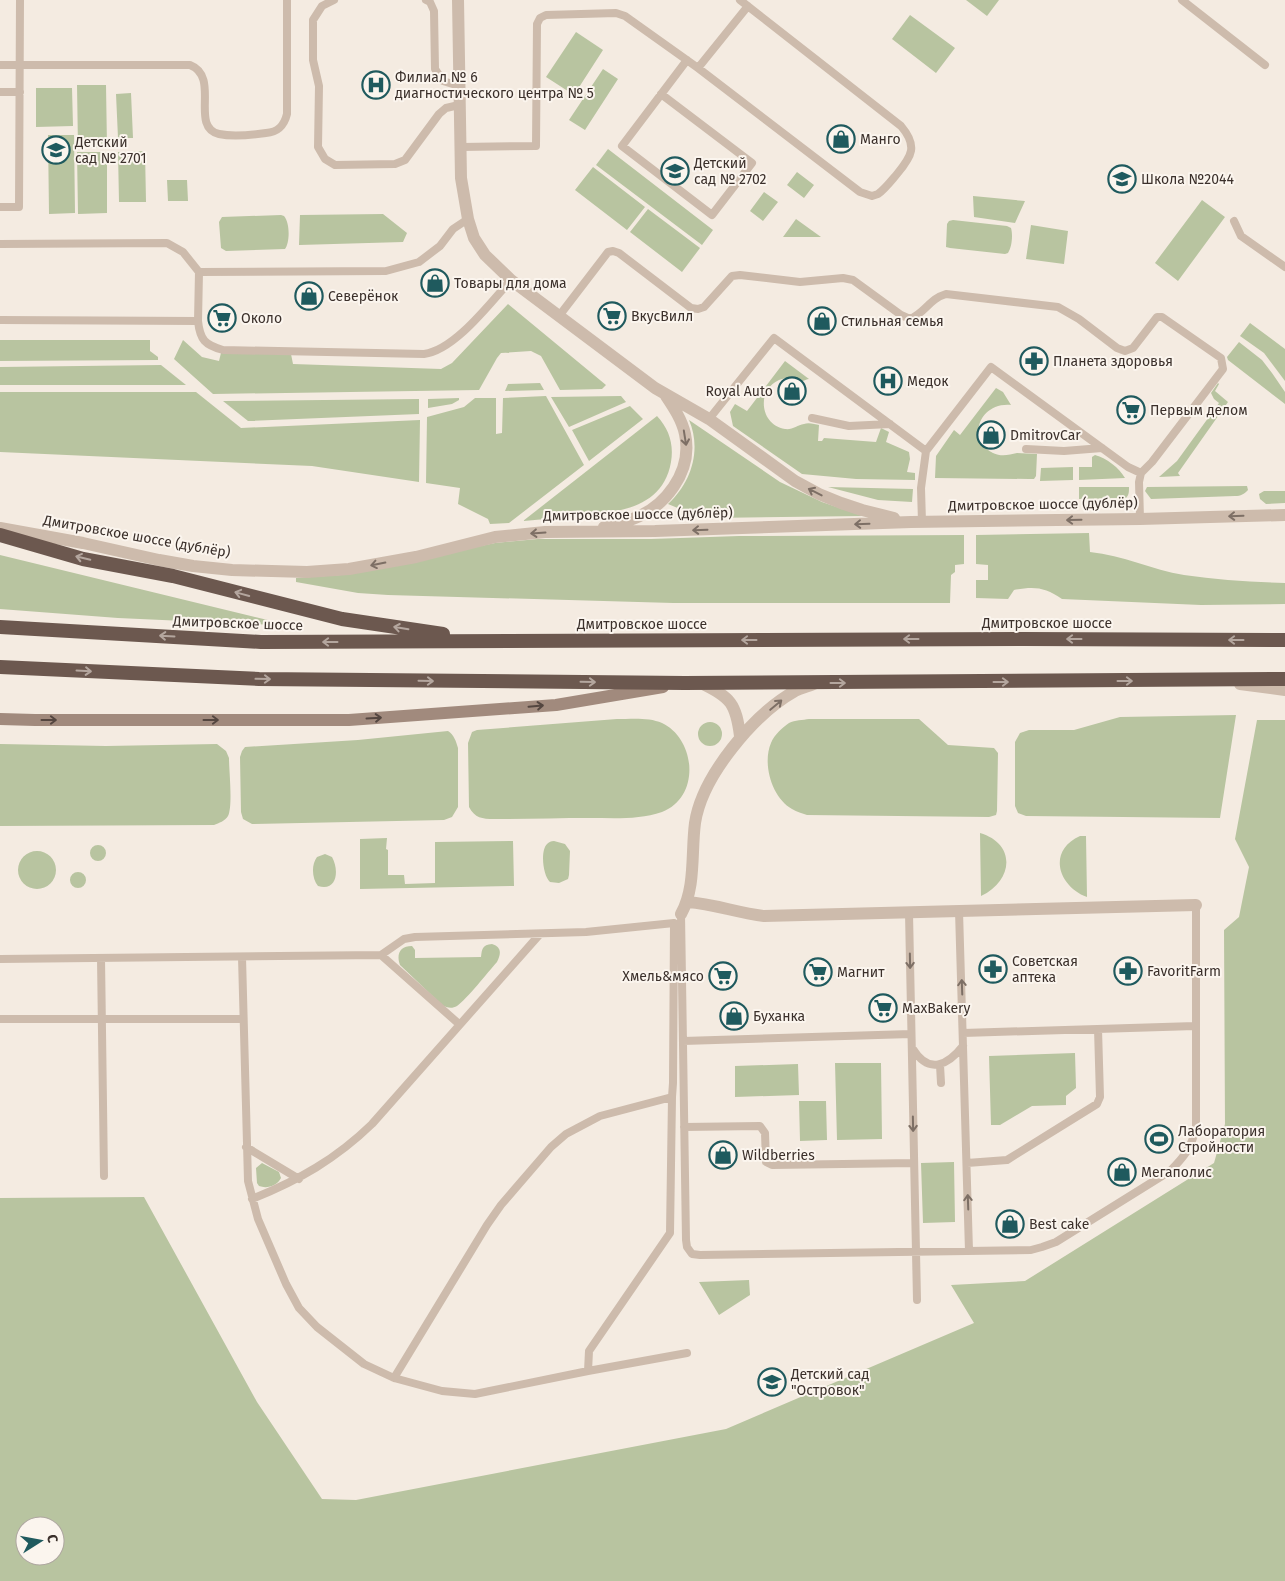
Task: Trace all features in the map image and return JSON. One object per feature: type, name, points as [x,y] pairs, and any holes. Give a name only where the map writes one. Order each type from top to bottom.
[{"type":"highway","name":"Дмитровское шоссе (дублёр)","points":[[0,535],[83,559],[173,576],[342,619],[501,641]]},
{"type":"highway","name":"Дмитровское шоссе","points":[[0,627],[261,642],[1285,640]]},
{"type":"highway","points":[[0,666],[259,679],[685,683],[1285,679]]},
{"type":"main road","points":[[0,719],[349,720],[556,705],[685,683]]},
{"type":"street","points":[[458,0],[461,178],[468,219],[474,238],[485,255],[511,280],[665,394],[709,420],[778,470],[819,494],[862,510],[917,522]]},
{"type":"street","points":[[580,532],[638,517],[660,503],[676,484],[685,463],[685,435],[681,421],[665,394]]},
{"type":"street","name":"Дмитровское шоссе (дублёр)","points":[[0,528],[193,566],[262,572],[307,572],[350,569],[416,557],[495,537],[545,532],[655,531],[917,522],[1285,515]]},
{"type":"street","points":[[1218,680],[1285,690]]},
{"type":"street","points":[[701,683],[731,702],[738,715],[740,736]]},
{"type":"street","points":[[677,918],[688,902],[696,822],[703,797],[722,763],[740,736],[781,700],[795,691],[817,683]]},
{"type":"street","points":[[688,902],[706,903],[726,910],[764,916],[1196,905]]},
{"type":"lane","points":[[0,207],[19,206],[20,0]]},
{"type":"lane","points":[[0,65],[190,65],[198,68],[203,76],[206,123],[211,130],[217,134],[227,135],[269,133],[285,123],[287,114],[287,0]]},
{"type":"lane","points":[[334,0],[322,6],[313,20],[313,60],[319,86],[318,147],[325,159],[335,165],[395,164],[405,160],[439,114],[446,108],[459,105]]},
{"type":"lane","points":[[426,0],[430,2],[434,11],[435,69],[442,81],[459,86]]},
{"type":"lane","points":[[460,147],[536,146],[537,24],[540,18],[546,15],[616,13],[625,16],[698,68],[866,195],[872,196],[883,190],[911,156],[912,146],[909,135],[901,126],[740,0]]},
{"type":"lane","points":[[1182,0],[1265,65]]},
{"type":"lane","points":[[698,68],[748,6]]},
{"type":"lane","points":[[661,94],[752,163],[712,215],[622,146],[661,94],[687,60]]},
{"type":"lane","points":[[0,92],[20,92]]},
{"type":"lane","points":[[199,272],[386,271],[419,262],[436,250],[453,229],[468,219]]},
{"type":"lane","points":[[1234,221],[1240,236],[1285,267]]},
{"type":"lane","points":[[0,244],[167,243],[183,252],[199,272],[199,332],[210,347],[223,350],[430,354],[456,338],[511,280]]},
{"type":"lane","points":[[559,316],[608,252],[613,251],[619,253],[691,308],[698,309],[704,307],[732,276],[740,275],[800,282],[843,278],[853,280],[901,315],[910,319],[919,315],[936,297],[946,294],[1058,307],[1079,319],[1117,348],[1125,351],[1132,348],[1157,317],[1162,317],[1221,358],[1222,369],[1152,462],[1141,473],[1140,519]]},
{"type":"lane","points":[[0,320],[198,321]]},
{"type":"lane","points":[[709,420],[774,338],[926,451]]},
{"type":"lane","points":[[917,522],[926,451],[991,367],[1128,467],[1141,473]]},
{"type":"lane","points":[[812,418],[849,426],[890,424]]},
{"type":"lane","points":[[1026,449],[1064,451],[1102,448]]},
{"type":"lane","points":[[677,918],[683,1041],[686,1240],[692,1254],[1031,1250],[1056,1242],[1170,1171],[1185,1156],[1192,1144],[1196,1128],[1196,905]]},
{"type":"lane","points":[[959,911],[970,1251]]},
{"type":"lane","points":[[909,913],[917,1300]]},
{"type":"lane","points":[[0,959],[381,955],[404,939],[415,937],[586,932],[677,918]]},
{"type":"lane","points":[[588,1371],[589,1350],[670,1233],[677,918]]},
{"type":"lane","points":[[252,1199],[299,1179],[338,1153],[367,1129],[540,934]]},
{"type":"lane","points":[[381,955],[459,1024]]},
{"type":"lane","points":[[242,957],[248,1180],[258,1219],[279,1268],[299,1308],[318,1327],[364,1364],[394,1378],[442,1391],[475,1394],[687,1352]]},
{"type":"lane","points":[[101,958],[104,1176]]},
{"type":"lane","points":[[0,1019],[243,1019]]},
{"type":"lane","points":[[963,1033],[1195,1026]]},
{"type":"lane","points":[[967,1163],[1007,1160],[1097,1104],[1100,1097],[1098,1029]]},
{"type":"lane","points":[[683,1041],[911,1034]]},
{"type":"lane","points":[[912,1047],[918,1057],[927,1063],[940,1065],[951,1059],[963,1046]]},
{"type":"lane","points":[[940,1065],[941,1083]]},
{"type":"lane","points":[[394,1378],[487,1225],[551,1146],[566,1134],[600,1116],[672,1096]]},
{"type":"lane","points":[[684,1127],[760,1126],[765,1133],[766,1162],[772,1165],[914,1163]]},
{"type":"lane","points":[[246,1147],[299,1179]]},
{"type":"green space","points":[[966,0],[999,0],[987,16]]},
{"type":"green space","points":[[910,15],[955,48],[936,73],[892,39]]},
{"type":"green space","points":[[576,32],[603,50],[574,95],[546,77]]},
{"type":"green space","points":[[603,69],[618,79],[585,130],[569,120]]},
{"type":"green space","points":[[77,85],[106,85],[107,147],[78,148]]},
{"type":"green space","points":[[36,88],[72,88],[73,126],[36,127]]},
{"type":"green space","points":[[131,93],[133,138],[118,138],[116,94]]},
{"type":"green space","points":[[48,135],[74,135],[75,213],[49,214]]},
{"type":"green space","points":[[608,149],[713,230],[702,245],[596,165]]},
{"type":"green space","points":[[145,151],[146,202],[119,202],[118,152]]},
{"type":"green space","points":[[77,152],[107,152],[107,213],[78,214]]},
{"type":"green space","points":[[593,167],[645,207],[627,230],[575,190]]},
{"type":"green space","points":[[797,172],[814,185],[804,198],[787,185]]},
{"type":"green space","points":[[167,180],[187,180],[188,201],[168,201]]},
{"type":"green space","points":[[764,192],[778,202],[763,221],[750,211]]},
{"type":"green space","points":[[973,196],[1025,201],[1015,223],[974,217]]},
{"type":"green space","points":[[1202,200],[1225,217],[1178,281],[1155,263]]},
{"type":"green space","points":[[648,209],[700,248],[682,272],[630,232]]},
{"type":"green space","points":[[383,214],[407,233],[403,242],[299,245],[300,215]]},
{"type":"green space","points":[[281,215],[286,219],[289,232],[285,249],[226,251],[221,248],[219,222],[222,217]]},
{"type":"green space","points":[[796,219],[821,237],[783,237]]},
{"type":"green space","points":[[953,220],[1011,228],[1012,241],[1008,253],[946,247],[947,224]]},
{"type":"green space","points":[[1031,225],[1068,231],[1064,264],[1026,259]]},
{"type":"green space","points":[[508,304],[606,385],[602,389],[560,390],[541,356],[531,351],[501,353],[479,390],[213,394],[174,359],[183,340],[202,357],[219,361],[221,353],[291,354],[293,364],[441,369],[452,363]]},
{"type":"green space","points":[[1250,323],[1285,349],[1285,381],[1264,353],[1240,336]]},
{"type":"green space","points":[[0,340],[150,340],[150,351],[158,357],[158,360],[0,361]]},
{"type":"green space","points":[[1239,342],[1262,360],[1272,373],[1285,392],[1285,404],[1228,360],[1227,357]]},
{"type":"green space","points":[[785,361],[809,379],[802,381],[785,378],[772,385],[764,399],[764,407],[770,421],[785,429],[807,423],[819,425],[818,441],[822,441],[824,438],[876,442],[881,428],[889,432],[886,442],[909,452],[910,459],[907,472],[915,473],[915,480],[856,479],[802,474],[733,426],[730,412],[735,404],[747,411]]},
{"type":"green space","points":[[161,365],[186,385],[0,385],[0,367]]},
{"type":"green space","points":[[540,383],[544,390],[505,391],[508,384]]},
{"type":"green space","points":[[1218,383],[1215,391],[1228,402],[1178,473],[1180,476],[1159,477],[1177,461],[1219,403],[1211,393]]},
{"type":"green space","points":[[996,388],[1003,392],[1011,405],[991,409],[984,415],[978,431],[980,440],[985,447],[999,455],[1017,453],[1037,454],[1036,476],[1034,479],[935,478],[936,456],[954,430],[960,435]]},
{"type":"green space","points":[[0,392],[196,392],[241,428],[420,420],[419,482],[312,466],[0,452]]},
{"type":"green space","points":[[546,396],[584,465],[509,523],[490,524],[488,519],[458,504],[460,488],[426,483],[427,417],[464,407],[475,398],[496,398],[496,434],[502,433],[503,398]]},
{"type":"green space","points":[[621,396],[626,402],[569,427],[551,397]]},
{"type":"green space","points":[[459,398],[459,400],[452,404],[428,408],[428,399]]},
{"type":"green space","points":[[419,399],[419,414],[248,421],[223,401]]},
{"type":"green space","points":[[630,406],[643,419],[589,461],[572,430]]},
{"type":"green space","points":[[657,416],[665,426],[670,437],[672,455],[666,477],[659,489],[649,498],[637,505],[610,512],[523,521]]},
{"type":"green space","points":[[689,420],[780,482],[822,502],[863,516],[709,518],[697,516],[668,504],[683,486],[692,465],[694,443],[693,431]]},
{"type":"green space","points":[[1095,455],[1104,458],[1112,464],[1125,478],[1079,480],[1079,467],[1092,467],[1092,457]]},
{"type":"green space","points":[[1073,467],[1073,480],[1040,481],[1041,468]]},
{"type":"green space","points":[[1247,486],[1248,490],[1237,496],[1151,499],[1145,491],[1147,487]]},
{"type":"green space","points":[[828,487],[913,489],[912,502],[878,500]]},
{"type":"green space","points":[[1079,487],[1129,487],[1129,492],[1126,498],[1079,499]]},
{"type":"green space","points":[[1264,491],[1285,491],[1285,503],[1266,504],[1260,499],[1259,494]]},
{"type":"green space","points":[[1089,533],[1090,552],[1114,556],[1160,570],[1209,578],[1285,583],[1285,604],[1201,605],[1062,599],[1045,590],[1033,588],[1014,590],[1008,599],[976,598],[976,580],[988,580],[988,565],[976,564],[976,535]]},
{"type":"green space","points":[[964,535],[964,564],[955,565],[955,572],[951,575],[950,603],[673,603],[388,595],[358,593],[296,582],[296,578],[341,575],[495,543],[538,539]]},
{"type":"green space","points":[[0,555],[276,622],[274,625],[118,618],[0,609]]},
{"type":"green space","points":[[1236,715],[1220,818],[1026,816],[1018,813],[1015,806],[1015,742],[1020,733],[1029,730],[1074,730],[1120,717]]},
{"type":"green space","points":[[617,719],[657,721],[673,731],[682,742],[687,754],[688,781],[683,794],[675,805],[653,815],[617,818],[486,819],[476,816],[471,811],[469,807],[468,743],[472,732],[477,730]]},
{"type":"green space","points":[[809,719],[919,719],[948,745],[994,748],[998,753],[996,815],[989,817],[807,815],[794,810],[785,804],[774,789],[768,770],[768,751],[774,737],[789,723]]},
{"type":"green space","points":[[1257,720],[1285,720],[1285,1581],[0,1581],[0,1198],[144,1197],[257,1402],[322,1499],[356,1500],[726,1429],[974,1323],[951,1285],[1025,1281],[1214,1163],[1225,1124],[1224,930],[1239,917],[1249,867],[1235,839]]},
{"type":"green space","points":[[710,722],[719,725],[722,734],[719,743],[710,746],[701,743],[698,734],[701,725]]},
{"type":"green space","points":[[448,731],[452,734],[458,748],[458,807],[452,817],[444,820],[252,824],[243,819],[241,812],[240,757],[245,747],[358,740]]},
{"type":"green space","points":[[0,744],[106,746],[217,744],[226,751],[229,758],[231,797],[228,816],[224,821],[214,825],[0,826]]},
{"type":"green space","points":[[980,833],[992,838],[1000,845],[1005,854],[1006,863],[1005,872],[1000,881],[981,896]]},
{"type":"green space","points":[[1080,836],[1086,836],[1087,897],[1069,885],[1063,877],[1060,868],[1063,850],[1070,842]]},
{"type":"green space","points":[[387,838],[388,875],[404,875],[405,884],[435,883],[435,842],[513,841],[514,886],[360,889],[360,839]]},
{"type":"green space","points":[[551,841],[565,844],[570,851],[568,879],[559,883],[550,882],[543,863],[545,847]]},
{"type":"green space","points":[[95,845],[101,845],[106,850],[104,859],[95,861],[90,856],[90,850]]},
{"type":"green space","points":[[37,851],[51,856],[56,870],[51,884],[37,889],[23,884],[18,870],[23,856]]},
{"type":"green space","points":[[325,854],[332,857],[336,873],[333,883],[325,887],[318,886],[314,880],[313,872],[317,857]]},
{"type":"green space","points":[[75,872],[81,872],[86,877],[84,886],[75,888],[70,883],[70,877]]},
{"type":"green space","points":[[492,944],[498,947],[500,951],[497,962],[466,998],[453,1008],[442,1005],[400,965],[398,957],[404,947],[412,946],[415,950],[415,958],[481,957],[483,948],[486,945]]},
{"type":"green space","points":[[1075,1053],[1076,1088],[1066,1096],[1066,1105],[1032,1106],[1000,1125],[991,1125],[989,1056]]},
{"type":"green space","points":[[835,1063],[881,1063],[882,1139],[837,1140]]},
{"type":"green space","points":[[798,1064],[799,1095],[735,1097],[735,1066]]},
{"type":"green space","points":[[799,1101],[826,1101],[827,1140],[800,1141]]},
{"type":"green space","points":[[954,1162],[955,1222],[923,1223],[921,1163]]},
{"type":"green space","points":[[262,1163],[279,1172],[281,1178],[274,1185],[262,1187],[257,1183],[256,1168]]},
{"type":"green space","points":[[749,1280],[750,1295],[719,1315],[699,1282]]},
{"type":"place","name":"Филиал № 6 диагностического центра № 5","points":[[376,85]]},
{"type":"place","name":"Манго","points":[[841,139]]},
{"type":"place","name":"Детский сад № 2701","points":[[56,150]]},
{"type":"place","name":"Детский сад № 2702","points":[[675,171]]},
{"type":"place","name":"Школа №2044","points":[[1122,179]]},
{"type":"place","name":"Товары для дома","points":[[435,283]]},
{"type":"place","name":"Северёнок","points":[[309,296]]},
{"type":"place","name":"ВкусВилл","points":[[612,316]]},
{"type":"place","name":"Около","points":[[222,318]]},
{"type":"place","name":"Стильная семья","points":[[822,321]]},
{"type":"place","name":"Планета здоровья","points":[[1034,361]]},
{"type":"place","name":"Медок","points":[[888,381]]},
{"type":"place","name":"Royal Auto","points":[[792,391]]},
{"type":"place","name":"Первым делом","points":[[1131,410]]},
{"type":"place","name":"DmitrovCar","points":[[991,435]]},
{"type":"place","name":"Советская аптека","points":[[993,969]]},
{"type":"place","name":"FavoritFarm","points":[[1128,971]]},
{"type":"place","name":"Магнит","points":[[818,972]]},
{"type":"place","name":"Хмель&мясо","points":[[723,976]]},
{"type":"place","name":"MaxBakery","points":[[883,1008]]},
{"type":"place","name":"Буханка","points":[[734,1016]]},
{"type":"place","name":"Лаборатория Стройности","points":[[1159,1139]]},
{"type":"place","name":"Wildberries","points":[[723,1155]]},
{"type":"place","name":"Мегаполис","points":[[1122,1172]]},
{"type":"place","name":"Best cake","points":[[1010,1224]]},
{"type":"place","name":"Детский сад \"Островок\"","points":[[772,1382]]}]
